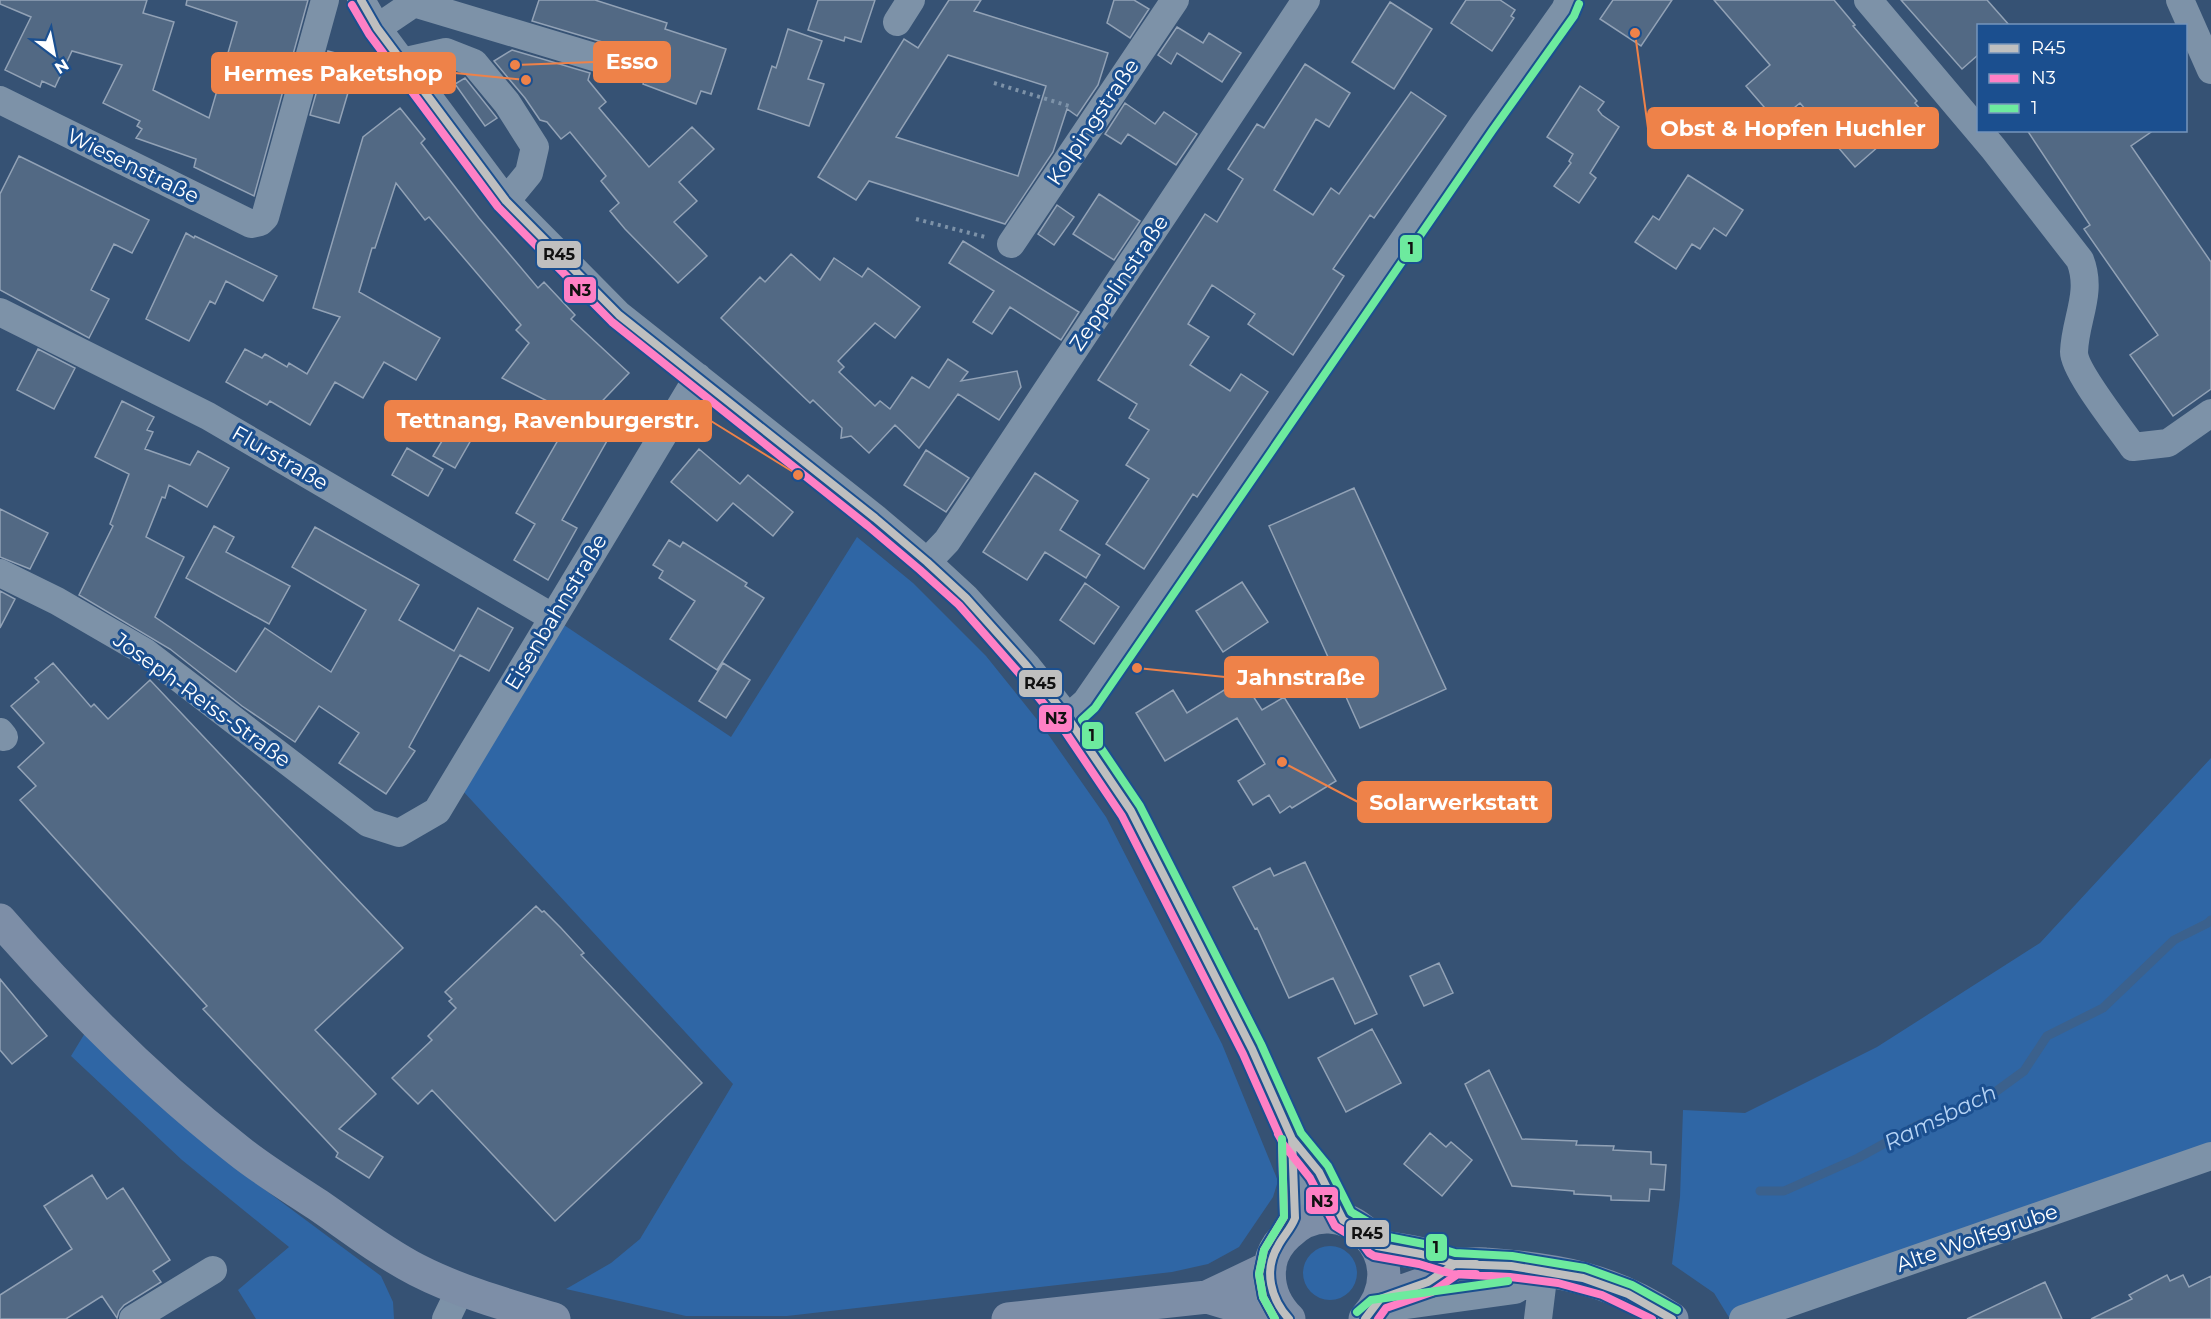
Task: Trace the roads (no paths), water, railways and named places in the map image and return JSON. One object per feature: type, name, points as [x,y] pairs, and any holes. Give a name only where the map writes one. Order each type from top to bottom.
[{"type":"main road","points":[[0,921],[111,1040],[240,1152],[378,1246],[416,1269],[460,1290],[554,1319]]},
{"type":"main road","points":[[1284,1313],[1271,1289],[1270,1267],[1278,1246],[1293,1229],[1318,1218],[1343,1220],[1356,1226],[1368,1234],[1377,1246],[1385,1270],[1384,1288],[1372,1310]]},
{"type":"main road","points":[[1377,1246],[1426,1255],[1455,1264],[1483,1264],[1544,1270],[1592,1279],[1621,1290],[1672,1319]]},
{"type":"main road","points":[[1372,1310],[1428,1282],[1455,1264]]},
{"type":"main road","points":[[1008,1319],[1207,1297],[1270,1267]]},
{"type":"main road","points":[[1207,1297],[1239,1307],[1284,1313]]},
{"type":"street","name":"Wiesenstraße","points":[[0,100],[251,224],[260,222],[265,218],[325,0]]},
{"type":"street","points":[[361,0],[377,28],[506,201],[619,315],[927,562],[966,598],[1026,665],[1068,718],[1131,810],[1252,1049],[1292,1139],[1319,1172],[1343,1220]]},
{"type":"street","name":"Kolpingstraße","points":[[1011,244],[1175,0]]},
{"type":"street","name":"Zeppelinstraße","points":[[927,562],[947,541],[1306,0]]},
{"type":"street","points":[[1068,718],[1086,702],[1569,0]]},
{"type":"street","points":[[1868,0],[1977,129]]},
{"type":"street","points":[[2180,0],[2211,70]]},
{"type":"street","points":[[377,28],[414,3],[614,63]]},
{"type":"street","points":[[402,62],[446,52],[474,63],[507,103],[535,147],[529,173],[506,201]]},
{"type":"street","points":[[1979,132],[2080,260],[2085,273],[2085,292],[2074,353],[2079,370],[2133,447],[2168,443],[2211,413]]},
{"type":"street","name":"Flurstraße","points":[[0,312],[208,416],[552,617]]},
{"type":"street","name":"Eisenbahnstraße","points":[[399,833],[437,811],[698,377]]},
{"type":"street","name":"Joseph-Reiss-Straße","points":[[0,573],[57,601],[145,652],[368,823],[399,833]]},
{"type":"street","points":[[1292,1139],[1295,1218],[1293,1229]]},
{"type":"street","name":"Alte Wolfsgrube","points":[[1743,1319],[2211,1156]]},
{"type":"street","points":[[133,1319],[213,1270]]},
{"type":"street","points":[[1372,1310],[1515,1290],[1544,1270]]},
{"type":"street","points":[[1538,1319],[1544,1270]]},
{"type":"street","points":[[446,1319],[460,1290]]},
{"type":"waterway","name":"Ramsbach","points":[[1760,1191],[1784,1191],[1858,1158],[1918,1125],[1987,1098],[2024,1071],[2047,1036],[2103,1008],[2174,940],[2211,920]]},
{"type":"place","name":"Obst & Hopfen Huchler","points":[[1635,33]]},
{"type":"place","name":"Esso","points":[[515,65]]},
{"type":"place","name":"Hermes Paketshop","points":[[526,80]]},
{"type":"place","name":"Tettnang, Ravenburgerstr.","points":[[798,475]]},
{"type":"place","name":"Jahnstraße","points":[[1137,668]]},
{"type":"place","name":"Solarwerkstatt","points":[[1282,762]]}]
